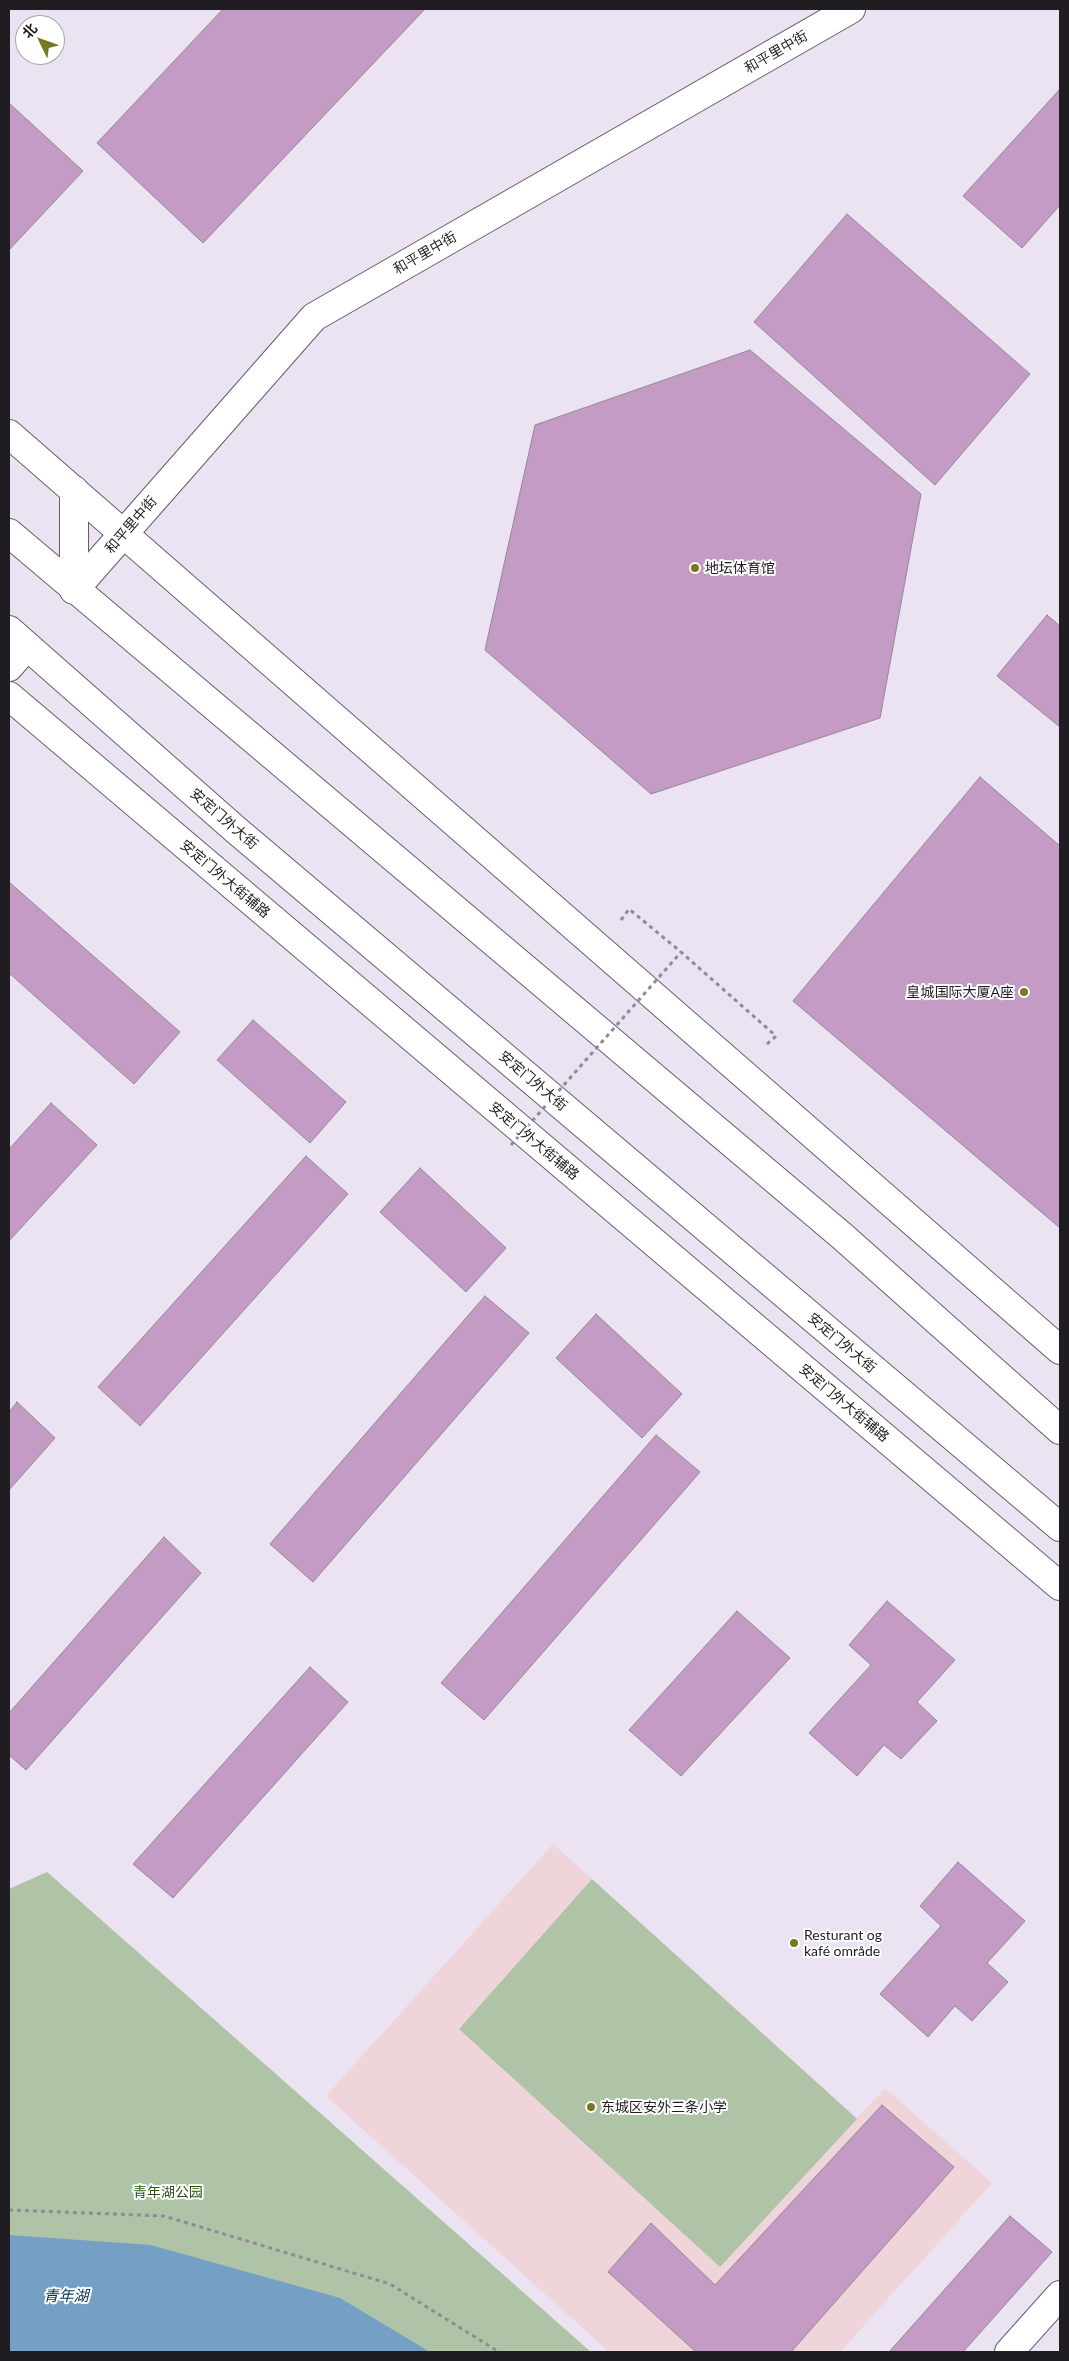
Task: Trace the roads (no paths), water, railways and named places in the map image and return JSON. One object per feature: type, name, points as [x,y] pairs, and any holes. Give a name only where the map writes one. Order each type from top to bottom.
[{"type":"street","name":"和平里中街","points":[[74,590],[314,317],[851,9]]},
{"type":"street","points":[[9,434],[1060,1350]]},
{"type":"street","points":[[74,490],[74,590]]},
{"type":"street","points":[[9,534],[842,1236],[1060,1430]]},
{"type":"street","points":[[9,667],[18,638]]},
{"type":"street","name":"安定门外大街","points":[[18,638],[236,830],[1060,1528]]},
{"type":"street","name":"安定门外大街辅路","points":[[9,696],[1060,1586]]},
{"type":"street","points":[[1009,2352],[1060,2295]]},
{"type":"water","name":"青年湖","points":[[9,2235],[151,2245],[340,2298],[430,2352],[9,2352]]},
{"type":"place","name":"地坛体育馆","points":[[695,568]]},
{"type":"place","name":"皇城国际大厦A座","points":[[1024,992]]},
{"type":"place","name":"Resturant og kafé område","points":[[794,1943]]},
{"type":"place","name":"东城区安外三条小学","points":[[591,2107]]},
{"type":"park label","name":"青年湖公园","points":[[168,2192]]}]
